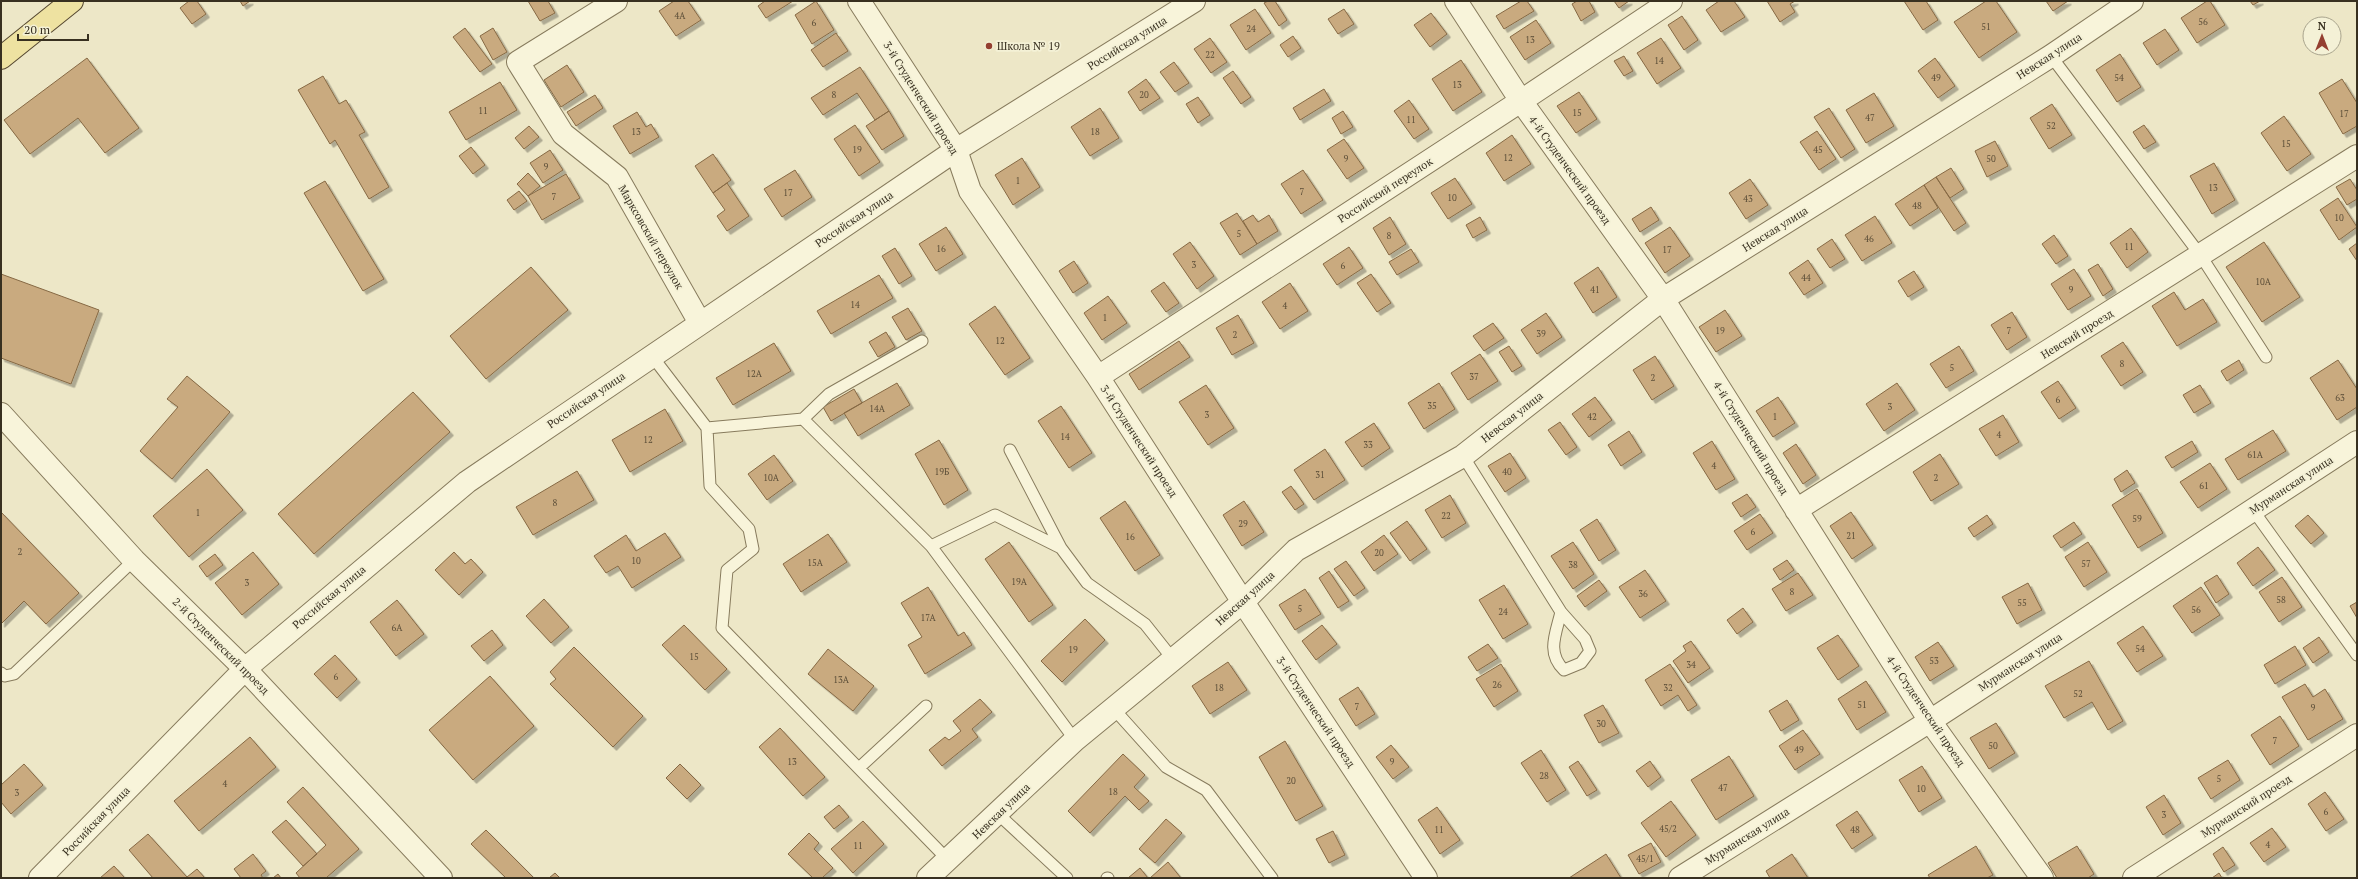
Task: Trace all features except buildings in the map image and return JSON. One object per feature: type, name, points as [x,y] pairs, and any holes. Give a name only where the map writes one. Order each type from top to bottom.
[{"type":"main road","points":[[1,58],[72,1]]},
{"type":"street","name":"Марксовский переулок","points":[[616,1],[518,62],[563,134],[617,177],[700,323]]},
{"type":"street","name":"3-й Студенческий проезд","points":[[859,1],[956,150],[970,191],[1098,377],[1243,602],[1426,878]]},
{"type":"street","name":"Российская улица","points":[[40,878],[245,669],[467,482],[956,150],[1194,1]]},
{"type":"street","name":"4-й Студенческий проезд","points":[[1456,1],[1521,101],[1663,299],[1930,721],[2042,878]]},
{"type":"street","name":"Российский переулок","points":[[1098,377],[1521,101],[1670,1]]},
{"type":"street","name":"Невская улица","points":[[928,878],[948,861],[1075,740],[1172,658],[1243,602],[1296,550],[1462,456],[1663,299],[2051,56],[2132,1]]},
{"type":"street","name":"Невский проезд","points":[[1796,510],[2201,256],[2357,156]]},
{"type":"street","name":"2-й Студенческий проезд","points":[[1,414],[134,560],[245,669],[441,878]]},
{"type":"street","name":"Мурманская улица","points":[[1680,878],[1930,721],[2357,442]]},
{"type":"street","name":"Мурманский проезд","points":[[2134,878],[2357,735]]},
{"type":"lane","points":[[2051,56],[2201,256],[2266,357]]},
{"type":"lane","points":[[707,428],[804,420],[829,394],[922,341]]},
{"type":"lane","points":[[652,356],[707,428],[710,486],[749,529],[752,548],[727,570],[722,628],[860,767],[948,861]]},
{"type":"lane","points":[[804,420],[931,546],[1075,740]]},
{"type":"lane","points":[[1010,450],[1061,548],[1087,584],[1144,624],[1172,658]]},
{"type":"lane","points":[[1462,456],[1560,612],[1585,639],[1590,651],[1581,663],[1564,670],[1555,662],[1553,649],[1560,612]]},
{"type":"lane","points":[[2253,510],[2357,655]]},
{"type":"lane","points":[[931,546],[995,516],[1061,548]]},
{"type":"lane","points":[[1,673],[6,676],[14,674],[134,560]]},
{"type":"lane","points":[[860,767],[926,706]]},
{"type":"lane","points":[[1113,708],[1166,767],[1206,790],[1272,878]]},
{"type":"lane","points":[[998,814],[1067,878]]},
{"type":"place","name":"Школа № 19","points":[[989,46]]}]
